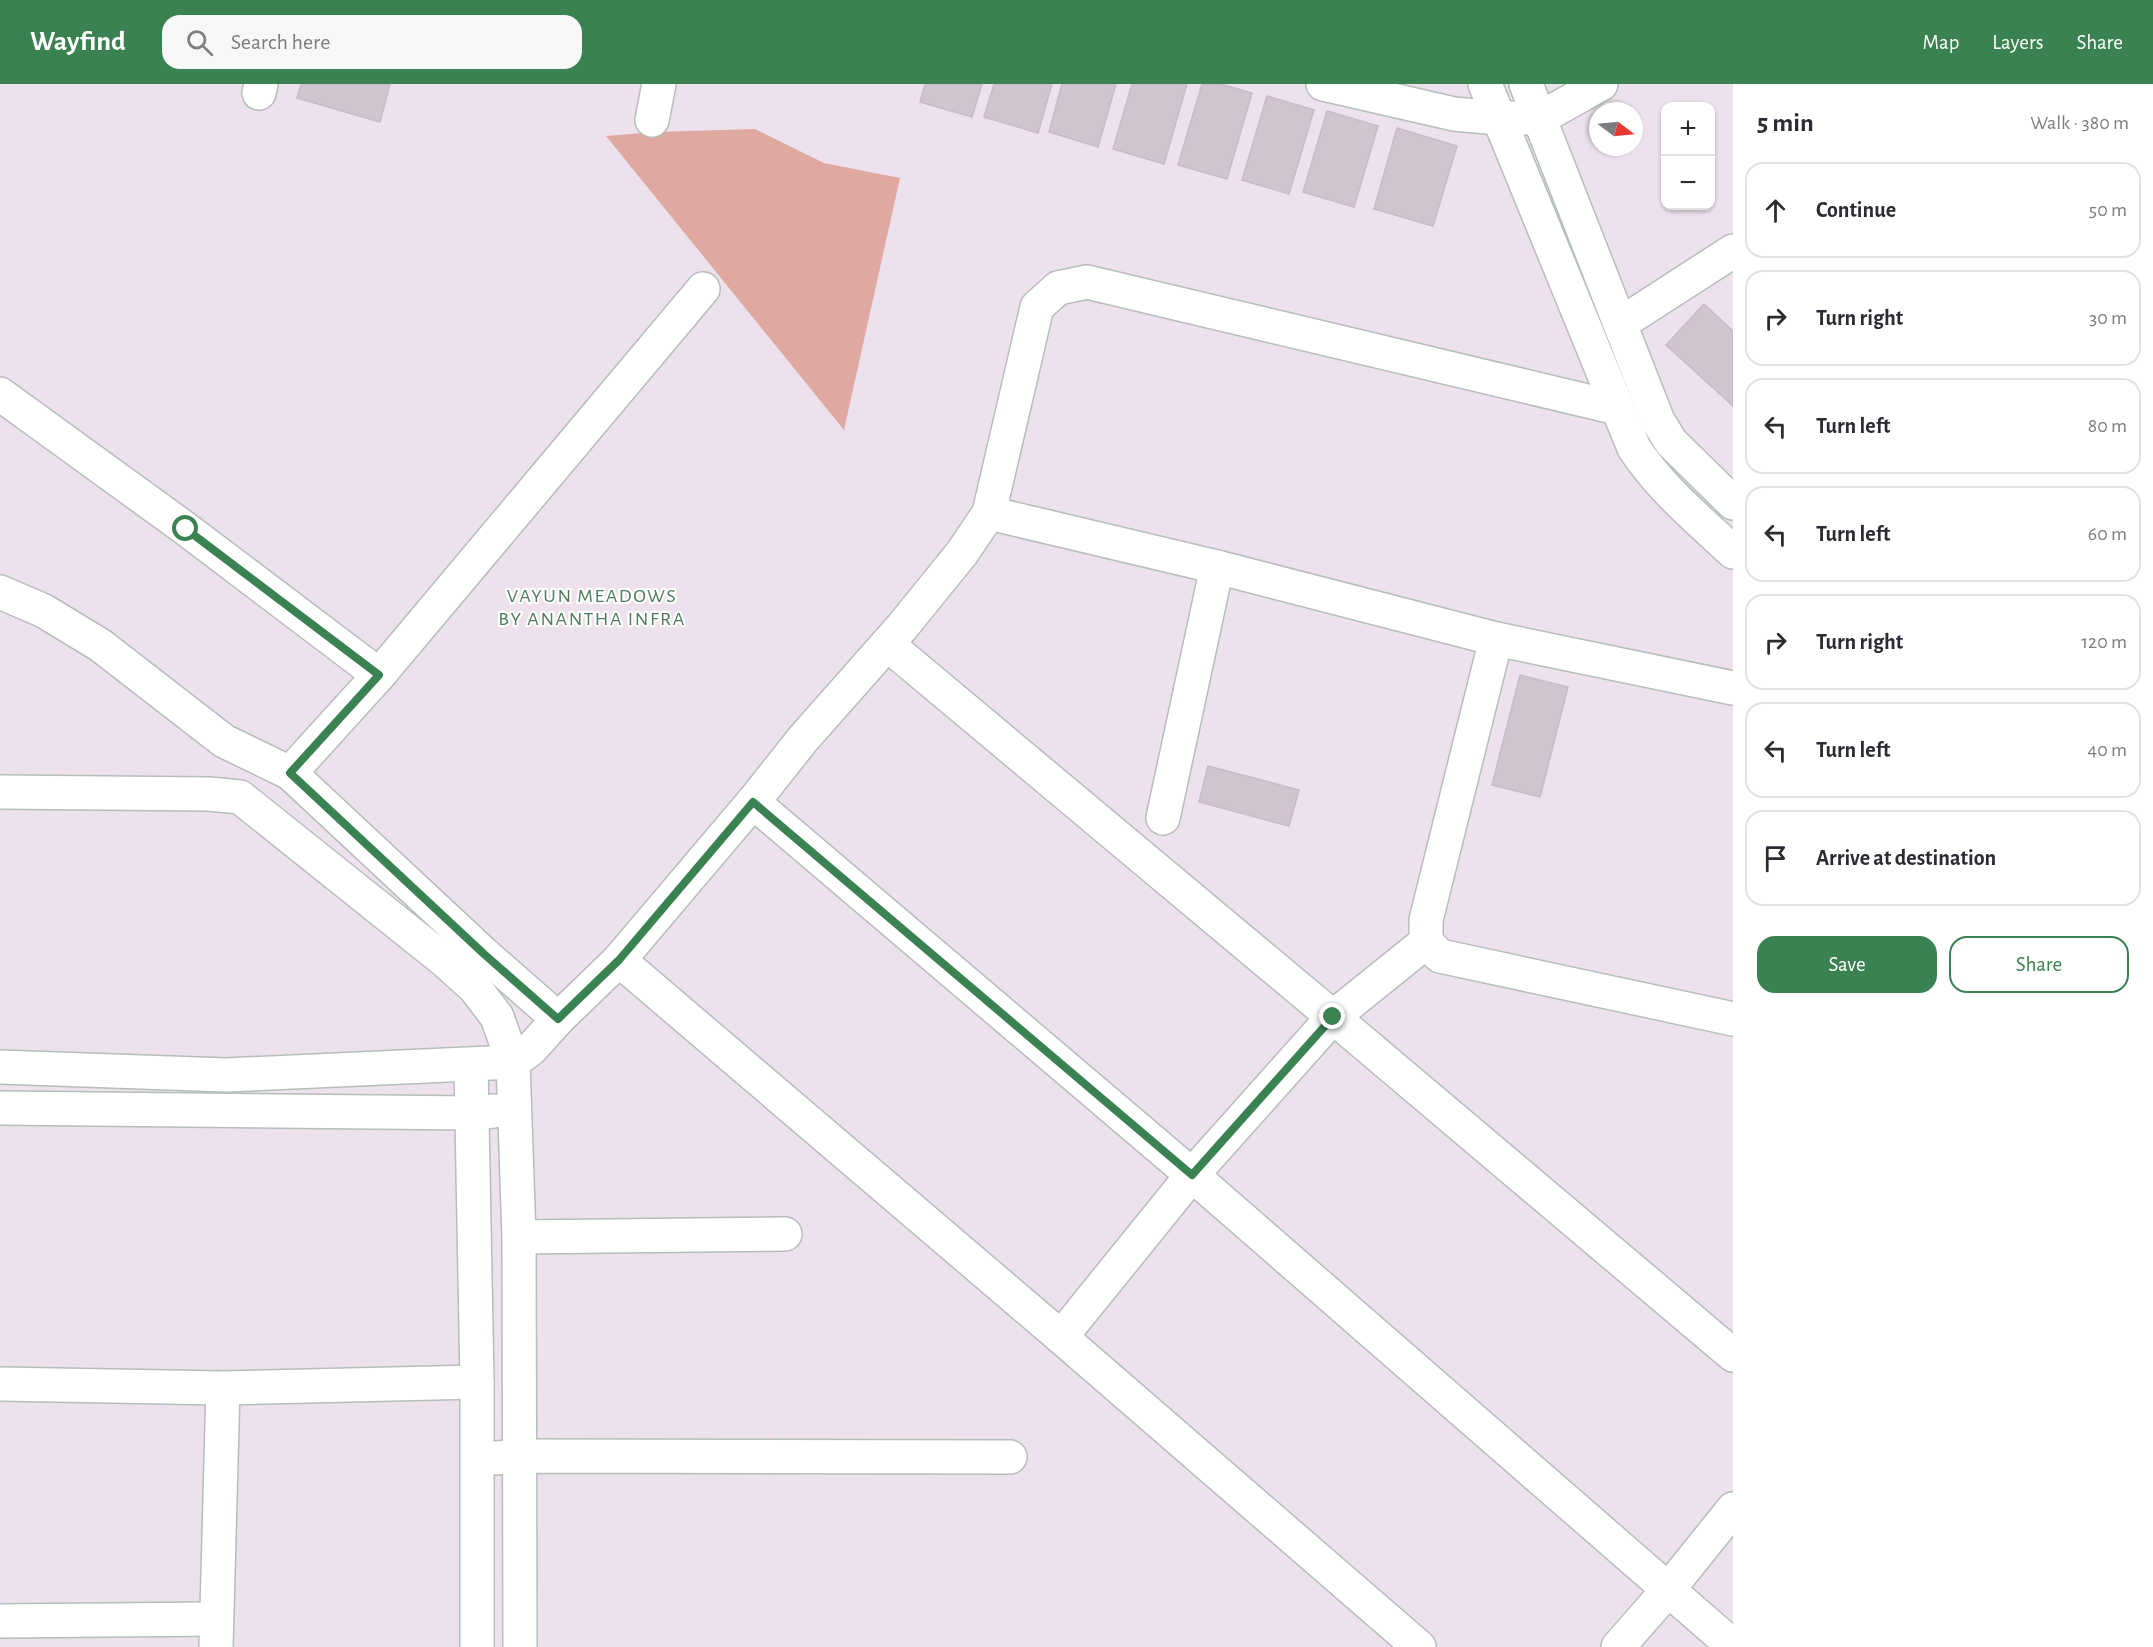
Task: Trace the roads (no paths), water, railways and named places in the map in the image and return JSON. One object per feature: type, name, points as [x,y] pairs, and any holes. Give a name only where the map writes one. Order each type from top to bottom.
[{"type":"street","points":[[652,120],[659,84]]},
{"type":"street","points":[[1323,84],[1454,114],[1498,118],[1540,118],[1601,84]]},
{"type":"street","points":[[1485,84],[1634,448],[1645,464],[1685,507],[1733,552]]},
{"type":"street","points":[[1526,84],[1658,421],[1671,442],[1733,503]]},
{"type":"street","points":[[1620,324],[1733,251]]},
{"type":"street","points":[[0,1067],[226,1075],[513,1062],[531,1049],[558,1019],[619,960],[962,553],[989,513],[1037,308],[1058,288],[1087,282],[1617,408]]},
{"type":"street","points":[[290,773],[379,675],[703,289]]},
{"type":"street","points":[[0,394],[186,529],[379,675]]},
{"type":"street","points":[[989,513],[1217,567],[1497,639],[1733,688]]},
{"type":"street","points":[[1163,818],[1217,567]]},
{"type":"street","points":[[0,592],[44,611],[100,645],[224,741],[290,773],[484,954],[558,1019]]},
{"type":"street","points":[[1497,639],[1426,920],[1426,942],[1440,956],[1733,1019]]},
{"type":"street","points":[[887,644],[1733,1354]]},
{"type":"street","points":[[0,792],[209,794],[240,797],[444,960],[475,988],[497,1017],[513,1062],[519,1237],[519,1647]]},
{"type":"street","points":[[753,802],[1192,1175],[1733,1646]]},
{"type":"street","points":[[1061,1337],[1192,1175],[1333,1017],[1426,942]]},
{"type":"street","points":[[619,960],[1061,1337],[1419,1647]]},
{"type":"street","points":[[471,1065],[477,1382],[477,1647]]},
{"type":"street","points":[[0,1108],[473,1113],[514,1109]]},
{"type":"street","points":[[519,1237],[785,1234]]},
{"type":"street","points":[[0,1384],[223,1388],[477,1382]]},
{"type":"street","points":[[0,1621],[216,1633],[223,1388]]},
{"type":"street","points":[[476,1460],[518,1456],[1010,1457]]},
{"type":"street","points":[[1618,1647],[1668,1590],[1733,1509]]},
{"type":"district","name":"VAYUN MEADOWS BY ANANTHA INFRA","points":[[592,608]]}]
